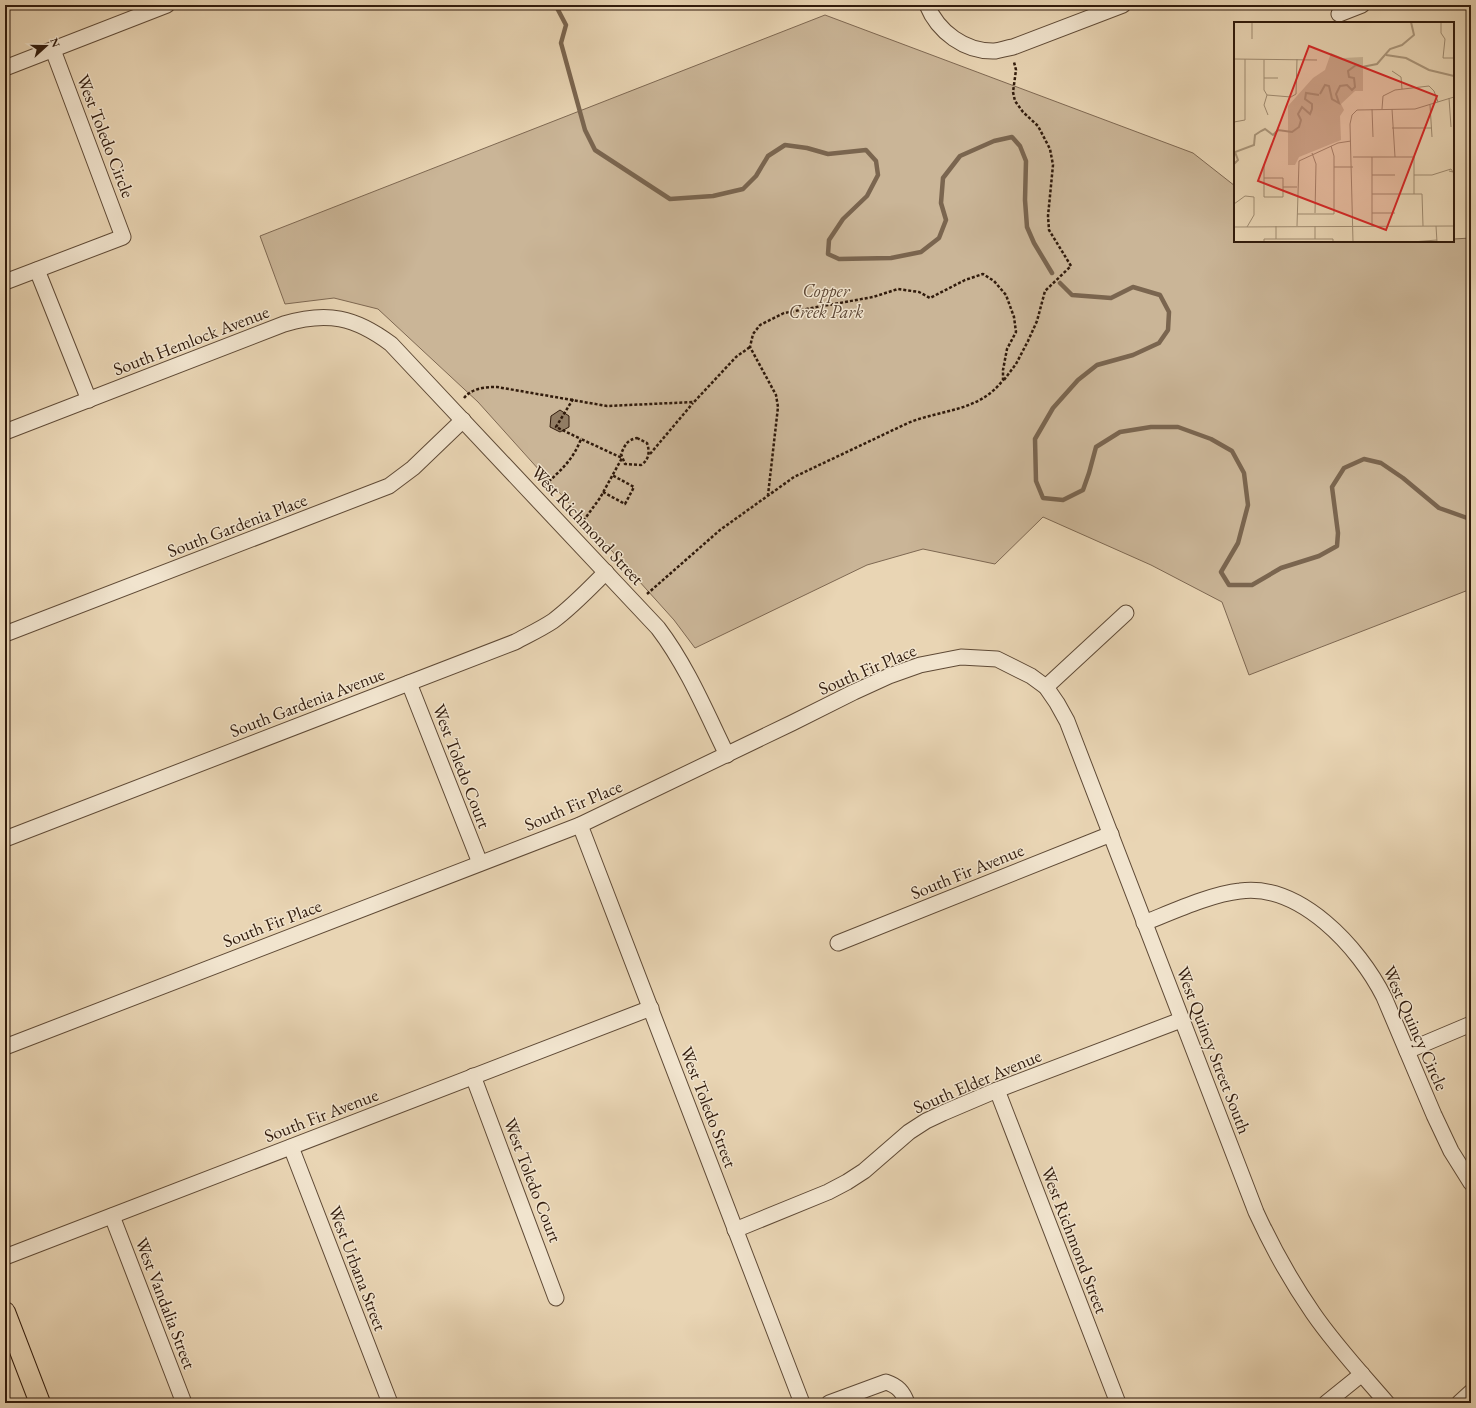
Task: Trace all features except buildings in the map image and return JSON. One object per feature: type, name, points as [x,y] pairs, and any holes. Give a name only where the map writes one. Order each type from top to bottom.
[{"type":"main road","points":[[5,1312],[40,1403]]},
{"type":"street","points":[[5,68],[167,5]]},
{"type":"street","points":[[927,5],[936,22],[946,33],[960,42],[981,50],[996,51],[1013,47],[1123,5]]},
{"type":"street","points":[[1338,14],[1362,5]]},
{"type":"street","name":"West Toledo Circle","points":[[37,270],[123,236],[53,50]]},
{"type":"street","points":[[5,282],[37,270],[89,400]]},
{"type":"street","name":"South Hemlock Avenue","points":[[5,432],[284,324],[301,319],[330,318],[350,321],[369,329],[391,344]]},
{"type":"street","name":"West Richmond Street","points":[[391,344],[636,604],[669,643],[680,661],[727,755]]},
{"type":"street","name":"South Gardenia Place","points":[[5,634],[389,486],[413,468],[463,420]]},
{"type":"street","name":"South Gardenia Avenue","points":[[5,839],[515,642],[553,621],[569,608],[606,572]]},
{"type":"street","points":[[1046,687],[1126,613]]},
{"type":"street","name":"South Fir Place","points":[[5,1047],[580,825],[792,724],[854,692],[882,679],[920,665],[960,657],[997,659],[1022,670],[1046,687]]},
{"type":"street","name":"West Toledo Court","points":[[410,683],[480,863]]},
{"type":"street","name":"West Quincy Street South","points":[[1046,687],[1067,721],[1256,1212],[1292,1280],[1313,1313],[1387,1403]]},
{"type":"street","name":"West Toledo Street","points":[[580,825],[802,1403]]},
{"type":"street","name":"South Fir Avenue","points":[[838,943],[1111,834]]},
{"type":"street","name":"West Quincy Circle","points":[[1144,923],[1215,896],[1239,890],[1254,890],[1270,892],[1287,898],[1309,911],[1330,927],[1345,940],[1365,964],[1375,979],[1434,1115],[1451,1151],[1471,1183]]},
{"type":"street","name":"South Fir Avenue","points":[[5,1257],[651,1008]]},
{"type":"street","name":"South Elder Avenue","points":[[735,1230],[834,1189],[864,1171],[910,1132],[926,1121],[998,1090],[1181,1020]]},
{"type":"street","points":[[1407,1051],[1471,1024]]},
{"type":"street","name":"West Toledo Court","points":[[474,1076],[556,1298]]},
{"type":"street","name":"West Richmond Street","points":[[998,1090],[1118,1403]]},
{"type":"street","name":"West Urbana Street","points":[[291,1147],[390,1403]]},
{"type":"street","name":"West Vandalia Street","points":[[112,1216],[184,1403]]},
{"type":"street","points":[[1326,1403],[1362,1374]]},
{"type":"street","points":[[829,1403],[886,1382],[896,1385],[907,1403]]},
{"type":"street","points":[[1459,1403],[1471,1392]]},
{"type":"path","points":[[647,594],[720,530],[794,477],[908,422],[924,416],[965,407],[981,400],[996,389],[1016,364],[1037,321],[1044,291],[1071,266],[1049,230],[1048,216],[1053,165],[1050,149],[1038,126],[1015,102],[1013,92],[1016,70],[1014,61]]},
{"type":"path","points":[[768,495],[778,407],[776,395],[750,347],[753,334],[760,325],[784,314],[873,297],[898,289],[919,292],[930,298],[965,280],[983,274],[994,281],[1006,295],[1014,317],[1016,332],[1007,349],[1003,370],[1003,380]]},
{"type":"path","points":[[648,455],[736,357],[750,347]]},
{"type":"path","points":[[464,398],[475,390],[485,387],[497,387],[607,406],[694,402]]},
{"type":"path","points":[[573,399],[556,427],[622,458]]},
{"type":"path","points":[[637,438],[647,443],[649,448],[645,463],[641,465],[625,464],[622,458],[621,454],[626,443],[631,439],[637,438]]},
{"type":"path","points":[[545,484],[571,460],[577,451],[581,439]]},
{"type":"path","points":[[581,524],[603,492],[622,458]]},
{"type":"path","points":[[603,492],[625,504],[631,493],[634,487],[612,475]]},
{"type":"green space","name":"Copper Creek Park","points":[[825,15],[1193,153],[1234,185],[1234,242],[1454,242],[1454,239],[1471,238],[1471,589],[1249,675],[1222,602],[1151,565],[1043,517],[995,564],[923,549],[867,565],[695,648],[674,620],[478,402],[378,309],[334,298],[285,304],[260,236]]},
{"type":"waterway","points":[[553,5],[556,6],[566,25],[561,43],[585,130],[595,150],[670,199],[713,196],[743,189],[756,176],[768,156],[785,145],[807,148],[828,154],[866,150],[876,161],[878,175],[867,196],[843,219],[829,240],[828,254],[839,259],[891,258],[921,252],[939,238],[946,220],[941,203],[943,178],[960,156],[994,141],[1012,137],[1020,146],[1026,161],[1025,200],[1027,227],[1034,243],[1052,273]]},
{"type":"waterway","points":[[1060,283],[1072,295],[1111,298],[1133,287],[1160,295],[1169,312],[1168,330],[1159,343],[1133,355],[1097,365],[1078,380],[1053,408],[1035,439],[1036,481],[1043,498],[1063,500],[1083,490],[1096,447],[1120,432],[1151,427],[1178,427],[1211,439],[1232,451],[1244,473],[1248,505],[1238,543],[1221,572],[1229,585],[1252,585],[1281,568],[1319,556],[1337,546],[1338,533],[1332,487],[1344,468],[1364,459],[1381,463],[1403,478],[1439,508],[1470,519],[1471,521]]}]
